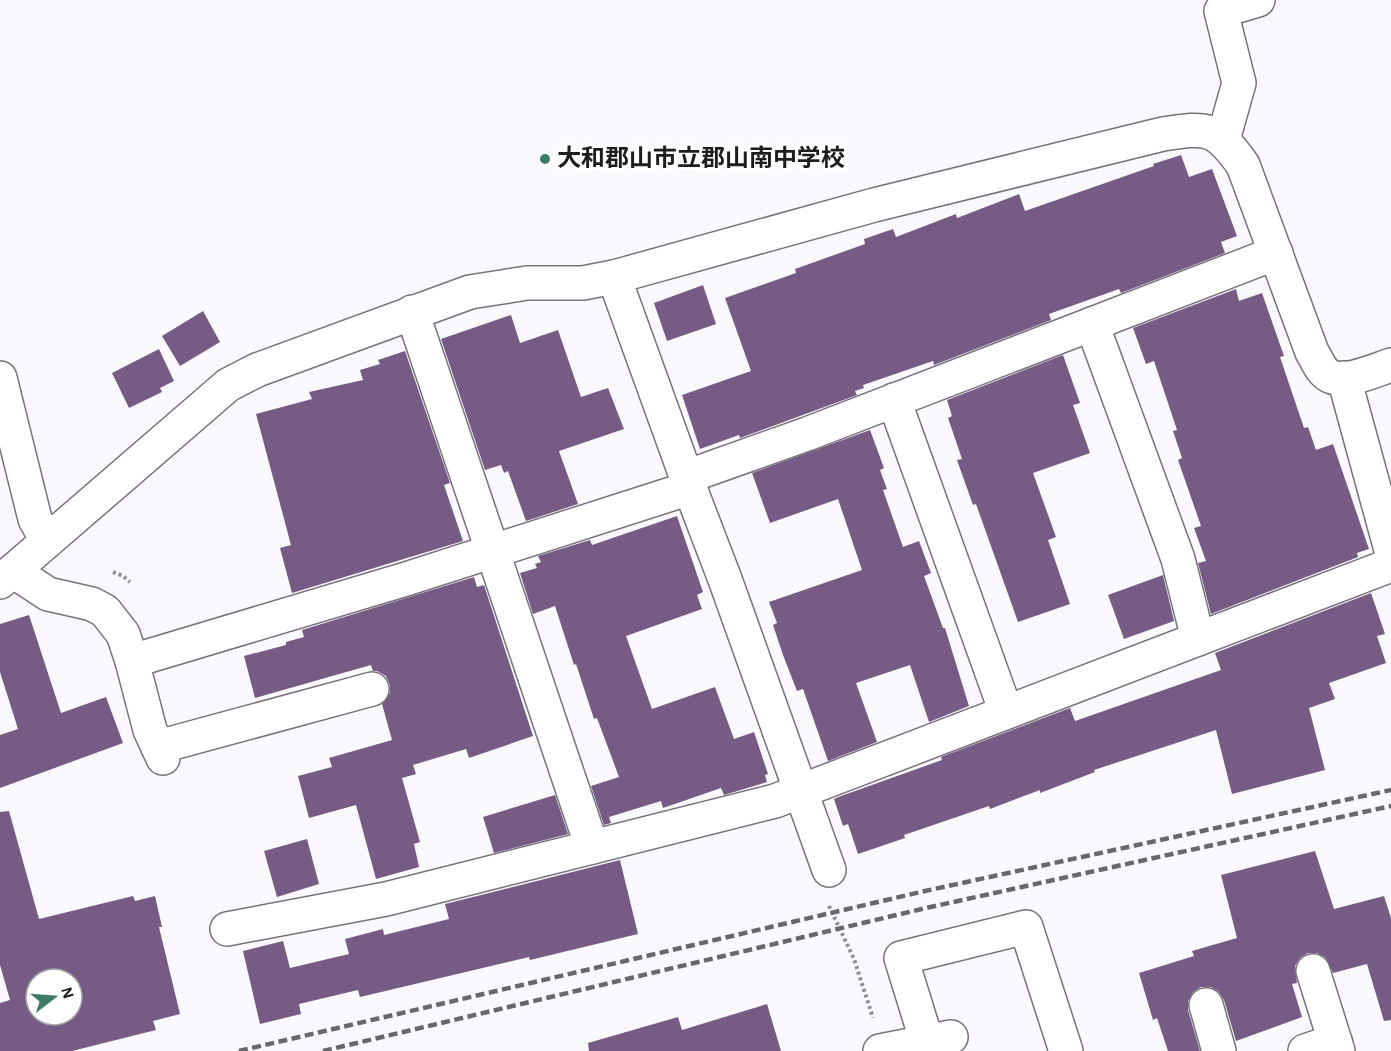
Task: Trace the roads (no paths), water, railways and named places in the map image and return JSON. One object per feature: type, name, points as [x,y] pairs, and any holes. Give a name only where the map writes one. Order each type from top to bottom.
[{"type":"street","points":[[1223,140],[1239,83],[1221,11],[1258,0]]},
{"type":"street","points":[[372,689],[161,753],[150,729],[123,634],[105,611],[92,604],[48,594],[6,577],[228,385],[256,370],[470,292],[527,283],[583,283],[614,277],[884,202],[1163,134],[1195,129],[1210,132],[1223,140],[1243,165],[1321,368],[1330,377],[1344,378],[1391,365]]},
{"type":"street","points":[[132,661],[493,551],[688,482],[1276,253]]},
{"type":"street","points":[[614,277],[801,791],[827,884]]},
{"type":"street","points":[[412,312],[592,847]]},
{"type":"street","points":[[1092,324],[1178,559],[1198,639]]},
{"type":"street","points":[[0,378],[35,519],[47,542]]},
{"type":"street","points":[[1344,378],[1391,550]]},
{"type":"street","points":[[894,400],[1006,712]]},
{"type":"street","points":[[227,929],[386,899],[775,801],[1391,565]]},
{"type":"street","points":[[881,1051],[939,1039],[901,958],[1026,927],[1066,1051]]},
{"type":"street","points":[[1313,971],[1326,1048]]},
{"type":"street","points":[[1206,1005],[1219,1051]]},
{"type":"railway","points":[[239,1051],[925,891],[1391,790]]},
{"type":"railway","points":[[323,1051],[926,908],[1391,806]]},
{"type":"place","name":"大和郡山市立郡山南中学校","points":[[545,159]]}]
